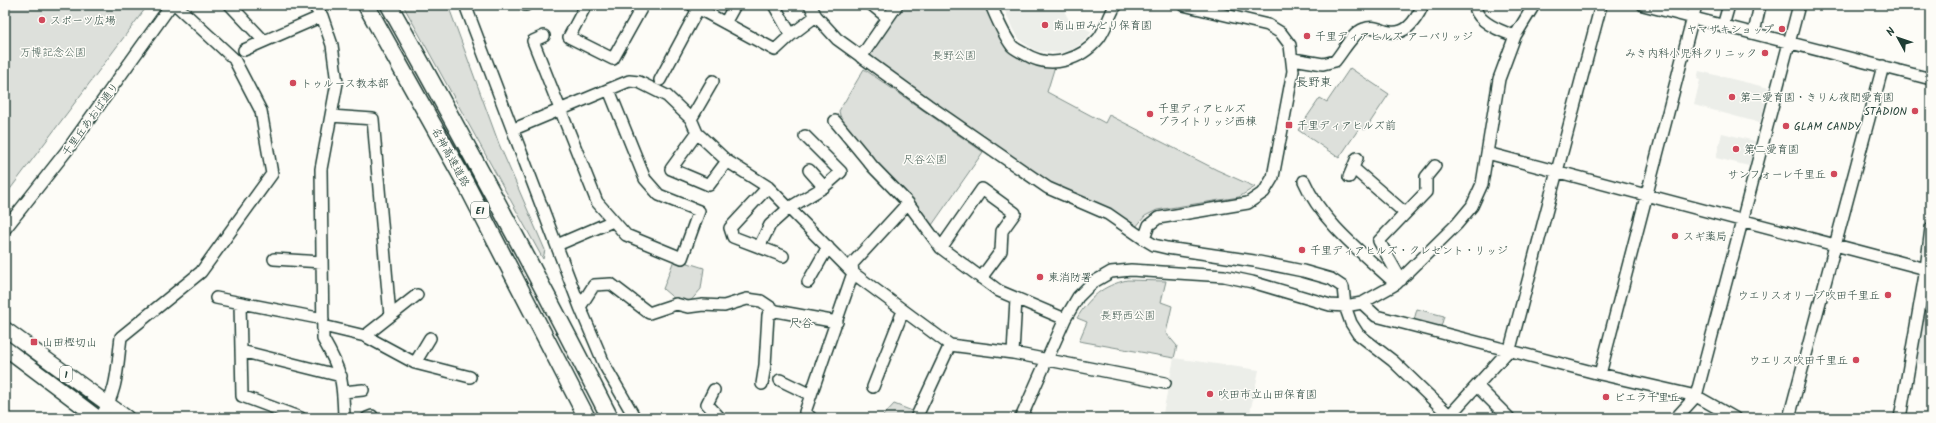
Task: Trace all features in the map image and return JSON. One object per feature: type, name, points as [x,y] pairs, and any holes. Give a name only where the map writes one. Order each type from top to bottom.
[{"type":"highway","name":"名神高速道路","points":[[366,5],[466,184],[587,418]]},
{"type":"highway","name":"名神高速道路","points":[[389,5],[482,172],[610,418]]},
{"type":"main road","name":"1","points":[[5,329],[127,418]]},
{"type":"main road","name":"1","points":[[5,348],[99,418]]},
{"type":"street","name":"千里丘あおば通り","points":[[5,229],[68,149],[171,5]]},
{"type":"street","points":[[99,418],[109,405],[114,390],[121,337],[201,272],[272,174],[261,111],[234,59],[176,5]]},
{"type":"street","points":[[230,5],[264,41]]},
{"type":"street","points":[[313,5],[322,16],[332,45],[337,83],[321,169],[323,339],[337,364],[341,376],[344,392],[344,418]]},
{"type":"street","points":[[586,5],[569,36],[614,59],[643,5]]},
{"type":"street","points":[[725,23],[735,5]]},
{"type":"street","points":[[774,5],[791,35]]},
{"type":"street","points":[[810,5],[816,16],[837,39],[861,58],[1048,188],[1108,214],[1154,245],[1254,261],[1331,279],[1343,287],[1345,306],[1350,323],[1358,334],[1393,362],[1451,416],[1510,349],[1601,5]]},
{"type":"street","points":[[872,5],[888,18]]},
{"type":"street","points":[[861,58],[897,5]]},
{"type":"street","points":[[991,5],[1000,27],[1013,47],[1033,59],[1050,62],[1069,60],[1089,49],[1100,37],[1114,8],[1117,5]]},
{"type":"street","points":[[1144,239],[1149,225],[1158,218],[1248,204],[1264,192],[1273,177],[1294,71],[1290,45],[1281,33],[1268,25],[1183,5]]},
{"type":"street","points":[[1293,59],[1323,64],[1335,61],[1362,29],[1373,27],[1391,33],[1404,31],[1415,21],[1423,5]]},
{"type":"street","points":[[1475,5],[1475,8],[1484,20],[1494,29],[1515,36]]},
{"type":"street","points":[[1021,418],[1046,361],[1078,297],[1092,283],[1110,272],[1131,270],[1224,276],[1252,282],[1330,305],[1345,306],[1362,303],[1398,282],[1457,224],[1472,206],[1482,184],[1499,79],[1515,36],[1534,5]]},
{"type":"street","points":[[1643,5],[1692,19],[1790,42],[1931,79]]},
{"type":"street","points":[[1600,374],[1696,5]]},
{"type":"street","points":[[1723,26],[1728,5]]},
{"type":"street","points":[[1754,33],[1760,5]]},
{"type":"street","points":[[1676,418],[1696,396],[1799,5]]},
{"type":"street","points":[[660,80],[695,7],[776,50],[791,35],[816,16]]},
{"type":"street","points":[[468,8],[580,306],[605,366],[635,418]]},
{"type":"street","points":[[244,50],[322,16]]},
{"type":"street","points":[[544,36],[533,41],[597,202],[626,235],[682,258],[699,211],[659,195],[644,179],[609,90]]},
{"type":"street","points":[[1789,418],[1883,66]]},
{"type":"street","points":[[514,129],[629,81],[639,82],[667,96],[691,119],[697,132],[727,161],[768,187],[853,273],[903,312],[950,345],[1013,353],[1046,361],[1165,384]]},
{"type":"street","points":[[691,119],[714,81]]},
{"type":"street","points":[[331,116],[372,119],[390,316]]},
{"type":"street","points":[[835,121],[873,168],[908,203],[941,248],[999,291],[1066,320]]},
{"type":"street","points":[[697,132],[671,169],[709,185],[727,161]]},
{"type":"street","points":[[759,247],[770,225],[789,208],[824,187],[841,172],[805,136]]},
{"type":"street","points":[[1487,153],[1926,269]]},
{"type":"street","points":[[1398,282],[1379,241],[1426,192],[1426,177],[1435,166]]},
{"type":"street","points":[[1353,168],[1405,213]]},
{"type":"street","points":[[809,170],[824,187]]},
{"type":"street","points":[[1304,181],[1309,193],[1337,229],[1398,282]]},
{"type":"street","points":[[768,187],[730,228],[733,237],[783,256]]},
{"type":"street","points":[[941,248],[982,189],[1015,213],[1002,231],[1001,251],[981,278]]},
{"type":"street","points":[[811,418],[805,412],[853,273],[852,264],[908,203]]},
{"type":"street","points":[[557,245],[613,221]]},
{"type":"street","points":[[1900,418],[1926,269],[1931,228]]},
{"type":"street","points":[[808,282],[828,247]]},
{"type":"street","points":[[274,259],[322,262]]},
{"type":"street","points":[[580,306],[594,285],[611,284],[649,313],[676,304],[688,307],[702,305],[724,306],[746,299],[761,301],[776,311],[837,322]]},
{"type":"street","points":[[365,336],[418,295]]},
{"type":"street","points":[[216,298],[323,323],[365,336],[415,363],[470,377]]},
{"type":"street","points":[[1013,353],[1016,299]]},
{"type":"street","points":[[240,303],[242,396],[301,418]]},
{"type":"street","points":[[1362,303],[1376,316],[1510,349],[1600,374],[1696,396],[1735,418]]},
{"type":"street","points":[[762,384],[765,365],[768,315],[776,311]]},
{"type":"street","points":[[873,387],[903,312]]},
{"type":"street","points":[[415,363],[430,338]]},
{"type":"street","points":[[916,418],[950,345]]},
{"type":"street","points":[[241,351],[341,376]]},
{"type":"street","points":[[780,380],[811,395]]},
{"type":"street","points":[[1477,386],[1509,418]]},
{"type":"street","points":[[344,392],[362,390]]},
{"type":"street","points":[[714,390],[707,404],[720,418]]},
{"type":"shaded area","name":"南山田みどり保育園","points":[[1061,5],[1069,20],[1092,32],[1082,43],[1072,50],[1060,53],[1036,51],[1021,41],[1013,30],[1003,6]]},
{"type":"shaded area","points":[[1211,5],[1250,5],[1245,14]]},
{"type":"shaded area","name":"第二愛育園・きりん夜間愛育園","points":[[1699,71],[1769,88],[1760,123],[1694,105],[1700,80],[1697,79]]},
{"type":"shaded area","name":"第二愛育園","points":[[1722,133],[1755,141],[1749,166],[1716,158]]},
{"type":"shaded area","points":[[1931,266],[1931,366],[1913,363]]},
{"type":"shaded area","name":"吹田市立山田保育園","points":[[1174,358],[1259,370],[1249,418],[1162,418]]},
{"type":"green space","name":"万博記念公園","points":[[5,5],[148,5],[5,196]]},
{"type":"green space","points":[[403,5],[448,5],[499,144],[545,250],[543,259]]},
{"type":"green space","name":"長野公園","points":[[903,5],[986,5],[1011,50],[1055,66],[1047,92],[1105,123],[1109,115],[1217,170],[1255,187],[1239,197],[1157,210],[1145,216],[1136,227],[1052,184],[869,58],[868,53]]},
{"type":"green space","points":[[1350,68],[1389,94],[1365,130],[1360,127],[1339,158],[1298,130],[1320,98],[1327,102]]},
{"type":"green space","name":"尺谷公園","points":[[864,69],[983,152],[930,228],[842,124],[839,111]]},
{"type":"green space","points":[[674,260],[683,264],[685,262],[704,268],[701,289],[688,304],[677,301],[663,289]]},
{"type":"green space","name":"長野西公園","points":[[1127,280],[1166,281],[1161,302],[1172,306],[1166,333],[1177,346],[1174,358],[1079,341],[1087,322],[1077,318],[1087,304],[1104,289],[1118,282]]},
{"type":"green space","points":[[1417,309],[1444,316],[1441,327],[1414,320]]},
{"type":"green space","points":[[31,358],[99,406],[96,407],[31,360]]},
{"type":"green space","points":[[894,404],[915,412],[914,418],[881,418]]},
{"type":"place","name":"スポーツ広場","points":[[42,20]]},
{"type":"place","name":"南山田みどり保育園","points":[[1045,25]]},
{"type":"place","name":"ヤマザキショップ","points":[[1782,29]]},
{"type":"place","name":"千里ディアヒルズ アーバリッジ","points":[[1307,36]]},
{"type":"place","name":"みき内科小児科クリニック","points":[[1765,53]]},
{"type":"place","name":"トゥルース教本部","points":[[293,83]]},
{"type":"place","name":"第二愛育園・きりん夜間愛育園","points":[[1732,97]]},
{"type":"place","name":"STADION","points":[[1915,111]]},
{"type":"place","name":"千里ディアヒルズ ブライトリッジ西棟","points":[[1150,114]]},
{"type":"place","name":"千里ディアヒルズ前","points":[[1289,125]]},
{"type":"place","name":"GLAM CANDY","points":[[1786,126]]},
{"type":"place","name":"第二愛育園","points":[[1736,149]]},
{"type":"place","name":"サンフォーレ千里丘","points":[[1834,174]]},
{"type":"place","name":"スギ薬局","points":[[1675,236]]},
{"type":"place","name":"千里ディアヒルズ・クレセント・リッジ","points":[[1302,250]]},
{"type":"place","name":"東消防署","points":[[1040,277]]},
{"type":"place","name":"ウエリスオリーブ吹田千里丘","points":[[1888,295]]},
{"type":"place","name":"山田樫切山","points":[[34,342]]},
{"type":"place","name":"ウエリス吹田千里丘","points":[[1856,360]]},
{"type":"place","name":"吹田市立山田保育園","points":[[1210,394]]},
{"type":"place","name":"ビエラ千里丘","points":[[1606,397]]},
{"type":"district","name":"長野東","points":[[1314,82]]},
{"type":"district","name":"尺谷","points":[[801,323]]}]
